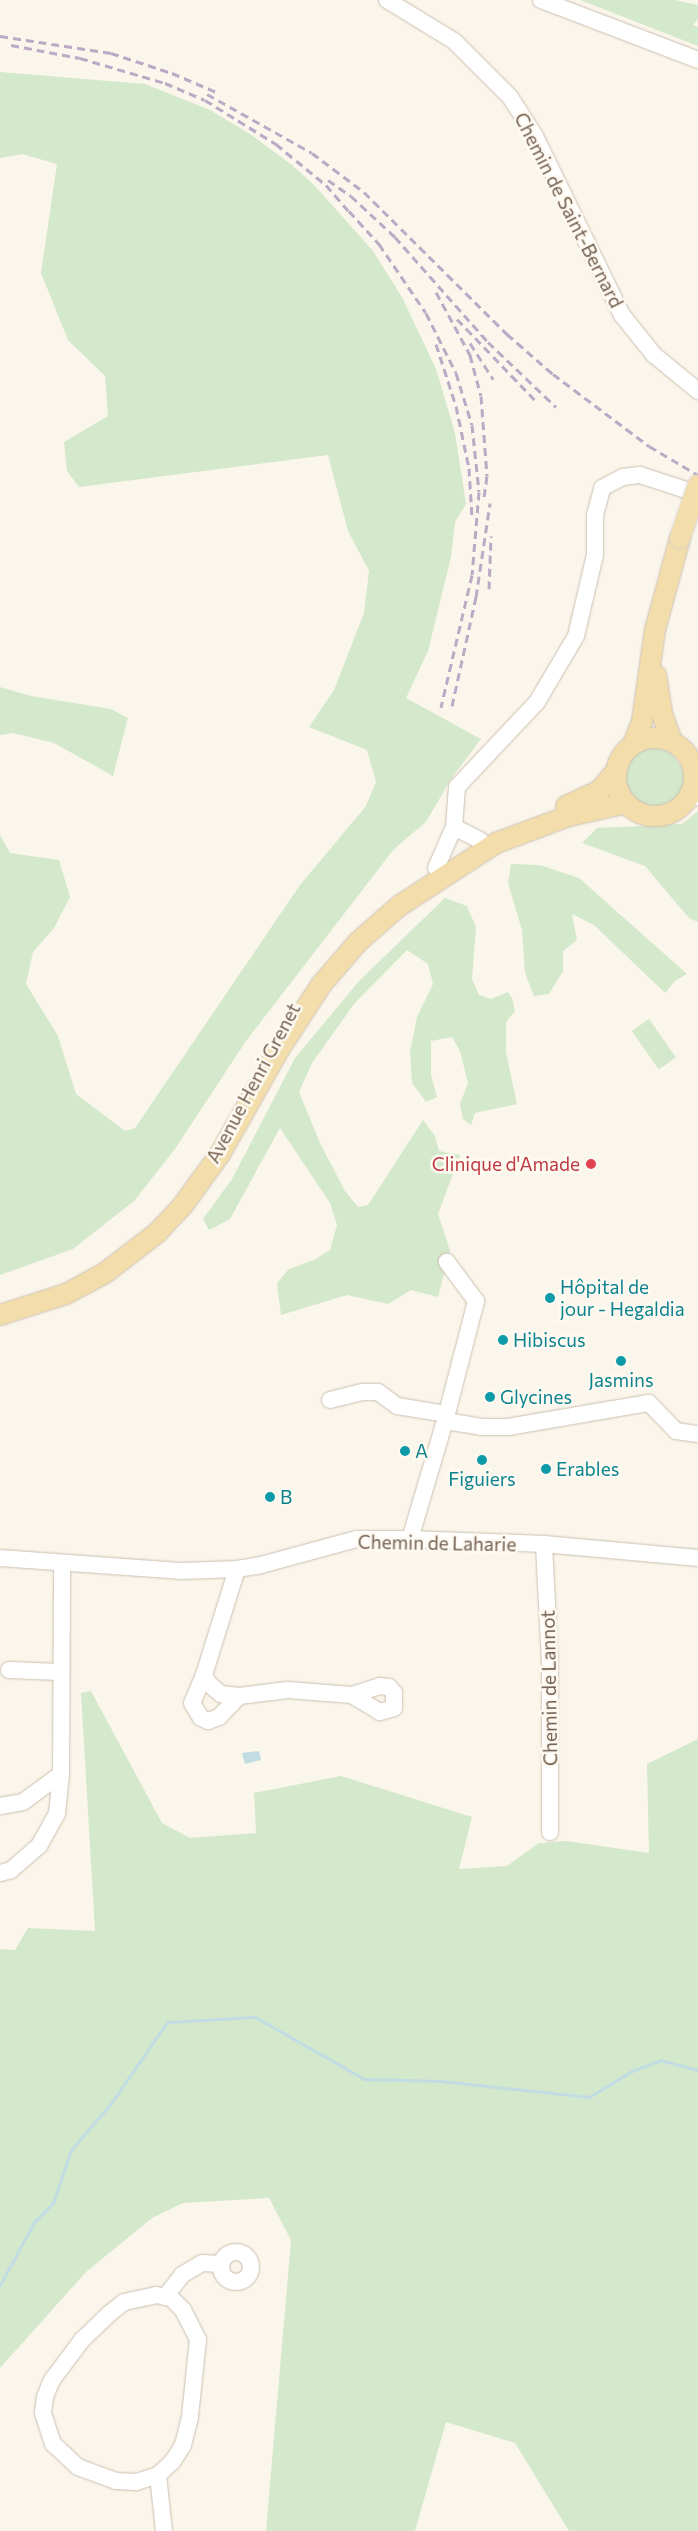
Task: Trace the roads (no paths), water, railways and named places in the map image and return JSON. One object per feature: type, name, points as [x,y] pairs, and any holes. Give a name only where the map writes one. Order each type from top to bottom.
[{"type":"main road","points":[[672,740],[652,668],[655,630],[680,538],[698,485]]},
{"type":"main road","points":[[633,744],[642,722],[647,678],[652,668]]},
{"type":"main road","points":[[645,738],[672,740],[684,749],[695,762],[693,798],[676,810],[658,816],[646,815],[626,803],[619,793],[616,771],[625,751],[633,744],[645,738]]},
{"type":"main road","name":"Avenue Henri Grenet","points":[[204,1175],[212,1155],[284,1020],[311,981],[345,940],[436,868],[482,841],[584,799],[600,790],[616,771]]},
{"type":"main road","name":"Avenue Henri Grenet","points":[[0,1315],[66,1294],[120,1262],[157,1233],[220,1154],[297,1018],[334,970],[379,922],[423,888],[496,843],[569,816],[626,803]]},
{"type":"street","name":"Chemin de Saint-Bernard","points":[[387,0],[454,41],[510,97],[535,136],[622,316],[654,355],[698,391]]},
{"type":"street","points":[[541,0],[698,60]]},
{"type":"street","points":[[436,868],[454,826],[457,787],[537,702],[576,636],[595,555],[596,512],[602,488],[623,476],[640,475],[698,494]]},
{"type":"street","points":[[454,826],[482,841]]},
{"type":"street","points":[[410,1539],[446,1418],[476,1301],[447,1262]]},
{"type":"street","points":[[330,1400],[363,1392],[378,1392],[397,1406],[481,1427],[508,1427],[649,1403],[676,1431],[698,1434]]},
{"type":"street","name":"Chemin de Laharie","points":[[0,1558],[180,1571],[261,1565],[357,1539],[410,1539],[544,1544],[698,1558]]},
{"type":"street","name":"Chemin de Lannot","points":[[544,1544],[550,1663],[550,1832]]},
{"type":"street","points":[[0,1873],[11,1870],[39,1846],[57,1814],[60,1774],[62,1563]]},
{"type":"street","points":[[237,1568],[204,1675],[192,1704],[201,1718],[208,1721],[219,1717],[239,1696]]},
{"type":"street","points":[[9,1670],[60,1672]]},
{"type":"street","points":[[204,1675],[209,1684],[221,1694],[239,1696],[288,1690],[352,1695]]},
{"type":"street","points":[[0,1806],[23,1802],[60,1774]]},
{"type":"street","points":[[165,2297],[182,2274],[202,2263],[221,2264]]},
{"type":"street","points":[[141,2296],[171,2298],[193,2324],[198,2339],[197,2371],[183,2445],[173,2461],[158,2475],[136,2482],[116,2481],[78,2467],[54,2444],[43,2413],[45,2396],[52,2380],[89,2333],[124,2302],[141,2296]]},
{"type":"street","points":[[158,2475],[164,2531]]},
{"type":"water","points":[[259,1751],[261,1760],[245,1764],[242,1753]]},
{"type":"waterway","points":[[0,2285],[34,2222],[53,2203],[71,2150],[112,2102],[167,2022],[255,2017],[364,2079],[441,2081],[589,2097],[632,2071],[660,2060],[698,2070]]},
{"type":"railway","points":[[0,36],[111,53],[172,73],[219,93]]},
{"type":"railway","points":[[11,45],[80,58],[165,83],[205,100],[276,144],[326,185],[379,244],[426,313],[456,373],[472,425],[479,492],[472,575],[441,707]]},
{"type":"railway","points":[[207,94],[312,153],[364,192],[507,334],[553,374],[649,446],[698,475]]},
{"type":"railway","points":[[328,180],[351,196],[395,237],[488,342],[556,407]]},
{"type":"railway","points":[[436,292],[470,355],[481,396],[487,476],[484,498]]},
{"type":"railway","points":[[457,319],[536,401]]},
{"type":"railway","points":[[470,343],[493,379]]},
{"type":"railway","points":[[436,344],[456,406],[469,468],[472,517]]},
{"type":"railway","points":[[452,706],[476,597],[490,503]]},
{"type":"railway","points":[[489,589],[491,536]]},
{"type":"place","name":"Clinique d'Amade","points":[[591,1164]]},
{"type":"place","name":"Hôpital de jour - Hegaldia","points":[[550,1298]]},
{"type":"place","name":"Hibiscus","points":[[503,1340]]},
{"type":"place","name":"Jasmins","points":[[621,1361]]},
{"type":"place","name":"Glycines","points":[[490,1397]]},
{"type":"place","name":"A","points":[[405,1451]]},
{"type":"place","name":"Figuiers","points":[[482,1460]]},
{"type":"place","name":"Erables","points":[[546,1469]]},
{"type":"place","name":"B","points":[[270,1497]]}]
